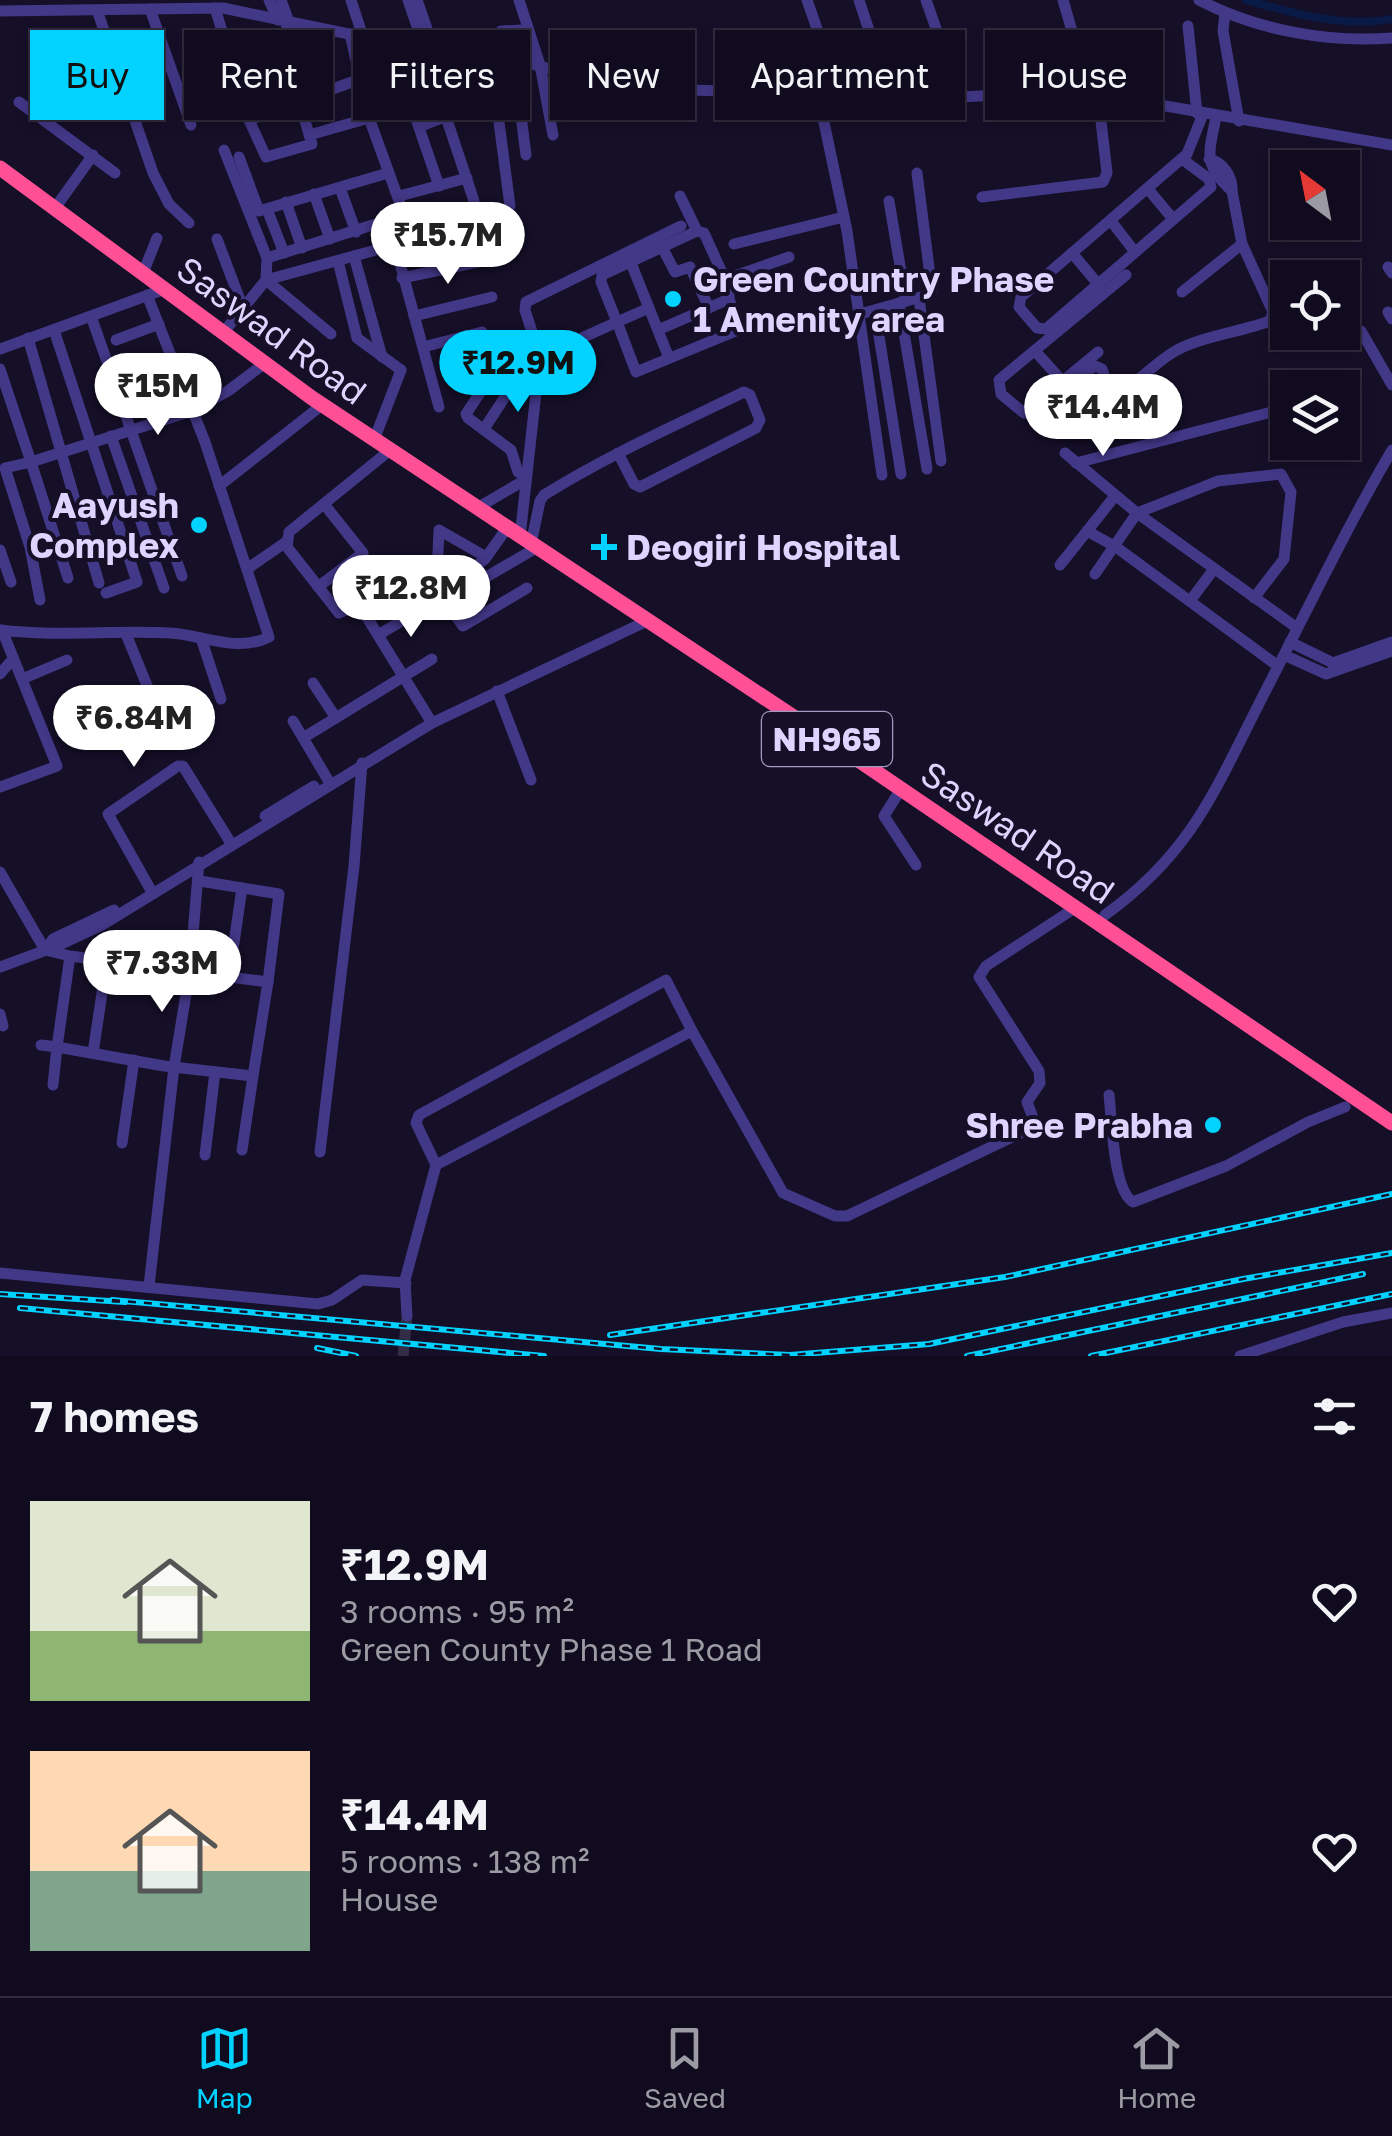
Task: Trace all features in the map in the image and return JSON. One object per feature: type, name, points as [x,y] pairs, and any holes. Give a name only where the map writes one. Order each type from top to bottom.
[{"type":"highway","name":"Saswad Road","points":[[0,168],[322,405],[901,789],[1392,1122]]},
{"type":"street","points":[[243,0],[248,14]]},
{"type":"street","points":[[269,0],[284,21]]},
{"type":"street","points":[[281,0],[287,30]]},
{"type":"street","points":[[351,0],[356,30]]},
{"type":"street","points":[[408,0],[421,30]]},
{"type":"street","points":[[417,0],[425,30]]},
{"type":"street","points":[[516,0],[523,30]]},
{"type":"street","points":[[516,0],[553,135]]},
{"type":"street","points":[[807,0],[817,30]]},
{"type":"street","points":[[858,0],[868,30]]},
{"type":"street","points":[[926,0],[937,30]]},
{"type":"street","points":[[1063,0],[1073,30]]},
{"type":"street","points":[[1199,0],[1323,38],[1392,38]]},
{"type":"street","points":[[0,12],[150,9],[198,4],[353,35]]},
{"type":"street","points":[[1223,7],[1223,32],[1239,121]]},
{"type":"street","points":[[214,8],[221,30]]},
{"type":"street","points":[[150,9],[191,125]]},
{"type":"street","points":[[96,10],[157,183],[168,204],[189,223]]},
{"type":"street","points":[[1035,351],[1072,417],[1112,401],[1175,351],[1270,321],[1273,312],[1242,244],[1232,178],[1209,159],[1188,26]]},
{"type":"street","points":[[530,48],[536,64]]},
{"type":"street","points":[[530,63],[650,90],[715,92]]},
{"type":"street","points":[[19,102],[115,173]]},
{"type":"street","points":[[1163,107],[1392,144]]},
{"type":"street","points":[[1182,160],[1209,179],[1211,187],[1046,329],[1036,328],[1019,307],[1020,298],[1182,160],[1205,115]]},
{"type":"street","points":[[419,127],[442,118],[447,120],[474,201]]},
{"type":"street","points":[[249,120],[266,157],[312,144],[305,120]]},
{"type":"street","points":[[309,135],[363,120]]},
{"type":"street","points":[[267,258],[356,232],[400,214],[402,210],[371,120]]},
{"type":"street","points":[[417,120],[439,186]]},
{"type":"street","points":[[499,120],[510,206]]},
{"type":"street","points":[[521,120],[526,155]]},
{"type":"street","points":[[823,120],[860,314],[882,476]]},
{"type":"street","points":[[982,196],[1103,182],[1107,172],[1098,120]]},
{"type":"street","points":[[224,150],[267,258],[266,280]]},
{"type":"street","points":[[55,208],[92,156]]},
{"type":"street","points":[[239,157],[259,211],[388,172]]},
{"type":"street","points":[[860,314],[932,291],[917,172]]},
{"type":"street","points":[[403,196],[466,178]]},
{"type":"street","points":[[340,188],[356,232]]},
{"type":"street","points":[[1148,189],[1174,220]]},
{"type":"street","points":[[314,194],[330,240]]},
{"type":"street","points":[[680,196],[697,231]]},
{"type":"street","points":[[889,201],[941,461]]},
{"type":"street","points":[[286,202],[302,248]]},
{"type":"street","points":[[266,209],[284,253]]},
{"type":"street","points":[[734,244],[844,217]]},
{"type":"street","points":[[223,332],[266,280],[486,220]]},
{"type":"street","points":[[1111,220],[1136,252]]},
{"type":"street","points":[[524,539],[525,478],[540,358],[526,302],[681,226]]},
{"type":"street","points":[[740,329],[726,280],[706,234],[697,231],[601,277],[636,372],[765,319]]},
{"type":"street","points":[[144,273],[157,238]]},
{"type":"street","points":[[217,239],[243,308]]},
{"type":"street","points":[[1182,292],[1242,244]]},
{"type":"street","points":[[395,245],[439,406]]},
{"type":"street","points":[[662,247],[674,270],[690,268],[709,308]]},
{"type":"street","points":[[1072,254],[1098,284]]},
{"type":"street","points":[[354,256],[382,357]]},
{"type":"street","points":[[726,280],[789,256]]},
{"type":"street","points":[[402,278],[487,260]]},
{"type":"street","points":[[338,262],[355,334],[400,370]]},
{"type":"street","points":[[631,263],[669,358]]},
{"type":"street","points":[[1098,352],[1024,413],[1001,394],[1000,380],[1126,275]]},
{"type":"street","points":[[266,280],[331,334]]},
{"type":"street","points":[[0,348],[165,289]]},
{"type":"street","points":[[1,630],[35,634],[169,632],[239,644],[269,637],[220,486],[147,295]]},
{"type":"street","points":[[414,316],[492,297]]},
{"type":"street","points":[[658,330],[729,300]]},
{"type":"street","points":[[908,301],[928,469]]},
{"type":"street","points":[[540,358],[649,308]]},
{"type":"street","points":[[876,311],[902,474]]},
{"type":"street","points":[[92,316],[182,576]]},
{"type":"street","points":[[116,340],[159,324]]},
{"type":"street","points":[[28,338],[102,588],[136,582],[54,330]]},
{"type":"street","points":[[1361,330],[1392,385]]},
{"type":"street","points":[[424,347],[482,332]]},
{"type":"street","points":[[400,370],[427,362]]},
{"type":"street","points":[[40,600],[30,547],[5,468],[192,412],[265,364]]},
{"type":"street","points":[[484,429],[518,378],[502,365],[466,412],[468,418],[511,450],[518,472],[525,478]]},
{"type":"street","points":[[1058,388],[1096,366],[1105,372],[1112,401]]},
{"type":"street","points":[[0,369],[68,578]]},
{"type":"street","points":[[374,440],[400,370]]},
{"type":"street","points":[[527,588],[463,626],[445,601],[524,539],[544,495],[618,452],[744,392],[750,395],[760,420],[756,428],[640,487],[634,484],[618,452]]},
{"type":"street","points":[[220,486],[322,405]]},
{"type":"street","points":[[1076,463],[1270,412]]},
{"type":"street","points":[[111,436],[164,588]]},
{"type":"street","points":[[247,569],[286,542],[289,532],[389,450]]},
{"type":"street","points":[[1106,915],[1148,883],[1217,790],[1297,628],[1392,450]]},
{"type":"street","points":[[1065,453],[1115,496],[1297,628]]},
{"type":"street","points":[[1095,574],[1137,512],[1206,484],[1281,474],[1291,492],[1284,559],[1254,598]]},
{"type":"street","points":[[477,508],[525,478]]},
{"type":"street","points":[[1060,565],[1115,496]]},
{"type":"street","points":[[318,588],[362,553],[324,504]]},
{"type":"street","points":[[486,557],[439,530],[437,576],[449,585],[486,557],[524,539]]},
{"type":"street","points":[[1087,531],[1116,546],[1190,601],[1326,674],[1392,652]]},
{"type":"street","points":[[286,542],[340,613],[405,584]]},
{"type":"street","points":[[0,550],[10,582]]},
{"type":"street","points":[[1190,601],[1214,569]]},
{"type":"street","points":[[360,606],[430,720]]},
{"type":"street","points":[[378,635],[422,609]]},
{"type":"street","points":[[45,950],[53,939],[152,891],[430,720],[644,620]]},
{"type":"street","points":[[0,786],[58,766],[1,630]]},
{"type":"street","points":[[126,634],[157,710]]},
{"type":"street","points":[[201,638],[221,700]]},
{"type":"street","points":[[1284,654],[1333,662],[1392,642]]},
{"type":"street","points":[[0,674],[14,659]]},
{"type":"street","points":[[304,738],[432,659]]},
{"type":"street","points":[[22,678],[67,660]]},
{"type":"street","points":[[314,684],[336,718]]},
{"type":"street","points":[[496,690],[531,780]]},
{"type":"street","points":[[292,720],[330,781]]},
{"type":"street","points":[[320,1152],[354,866],[362,762]]},
{"type":"street","points":[[152,891],[108,814],[131,795],[183,766],[230,842]]},
{"type":"street","points":[[901,789],[884,816],[916,865]]},
{"type":"street","points":[[149,1286],[174,1067],[190,970],[199,862]]},
{"type":"street","points":[[0,872],[45,950]]},
{"type":"street","points":[[200,882],[279,894],[242,1150]]},
{"type":"street","points":[[229,977],[242,888]]},
{"type":"street","points":[[407,1316],[406,1283],[436,1165],[416,1123],[419,1115],[666,980],[783,1193],[835,1216],[847,1216],[1034,1127],[1027,1102],[1041,1076],[979,977],[986,966],[1076,908]]},
{"type":"street","points":[[0,966],[45,950],[268,982]]},
{"type":"street","points":[[52,1085],[70,956]]},
{"type":"street","points":[[93,1054],[107,960]]},
{"type":"street","points":[[436,1165],[692,1031]]},
{"type":"street","points":[[41,1045],[253,1076]]},
{"type":"street","points":[[122,1143],[134,1060]]},
{"type":"street","points":[[205,1155],[215,1072]]},
{"type":"street","points":[[1109,1096],[1120,1180],[1124,1195],[1133,1202],[1226,1166],[1345,1107]]},
{"type":"street","points":[[0,1274],[318,1304],[332,1300],[362,1280],[406,1283]]},
{"type":"street","points":[[1240,1356],[1342,1322],[1392,1312]]},
{"type":"waterway","points":[[1246,0],[1337,20],[1392,19]]},
{"type":"tunnel","points":[[403,1356],[407,1316]]},
{"type":"railway","points":[[610,1335],[1005,1277],[1392,1194]]},
{"type":"railway","points":[[112,1300],[661,1349],[790,1355],[929,1344],[1243,1279],[1392,1253]]},
{"type":"railway","points":[[967,1356],[1363,1274]]},
{"type":"railway","points":[[0,1294],[125,1302]]},
{"type":"railway","points":[[1091,1356],[1392,1294]]},
{"type":"railway","points":[[20,1308],[544,1356]]},
{"type":"railway","points":[[317,1348],[356,1356]]},
{"type":"place","name":"Green Country Phase 1 Amenity area","points":[[673,299]]},
{"type":"place","name":"Aayush Complex","points":[[199,525]]},
{"type":"place","name":"Deogiri Hospital","points":[[604,547]]},
{"type":"place","name":"Shree Prabha","points":[[1213,1125]]}]
